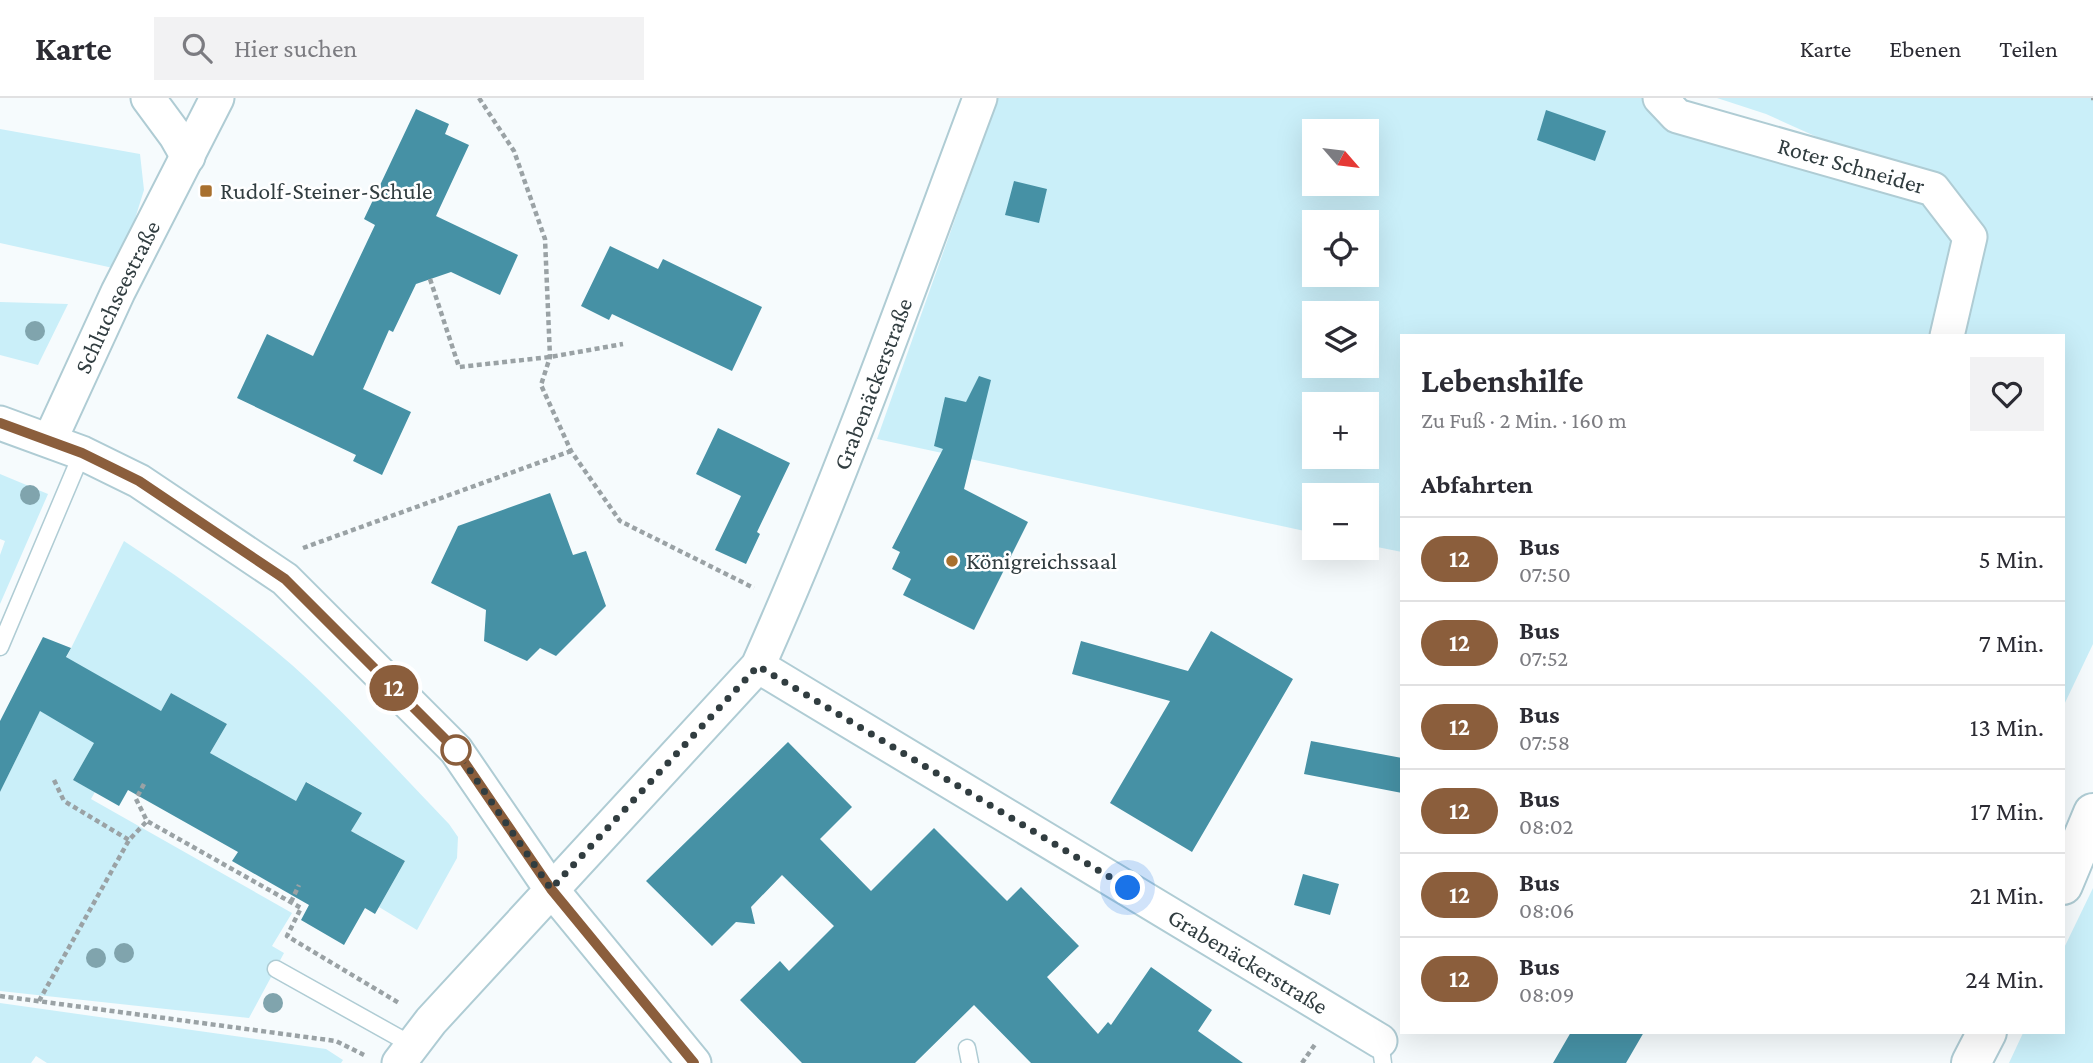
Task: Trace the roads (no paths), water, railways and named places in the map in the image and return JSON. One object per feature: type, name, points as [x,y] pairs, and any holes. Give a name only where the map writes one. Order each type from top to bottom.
[{"type":"main road","points":[[2065,880],[2093,813]]},
{"type":"main road","points":[[1971,1063],[1986,1034]]},
{"type":"street","points":[[148,98],[188,157]]},
{"type":"street","name":"Schluchseestraße","points":[[50,440],[118,292],[217,98]]},
{"type":"street","name":"Grabenäckerstraße","points":[[402,1047],[758,666],[856,430],[979,98]]},
{"type":"street","name":"Roter Schneider","points":[[1660,98],[1677,116],[1933,189],[1970,237],[1947,334]]},
{"type":"street","points":[[0,423],[82,453],[139,481],[285,579],[456,750],[551,889],[694,1063]]},
{"type":"street","name":"Grabenäckerstraße","points":[[758,666],[1382,1052]]},
{"type":"lane","points":[[0,648],[82,453]]},
{"type":"lane","points":[[276,968],[402,1047]]},
{"type":"place","name":"Rudolf-Steiner-Schule","points":[[206,191]]},
{"type":"place","name":"Königreichssaal","points":[[952,561]]}]
